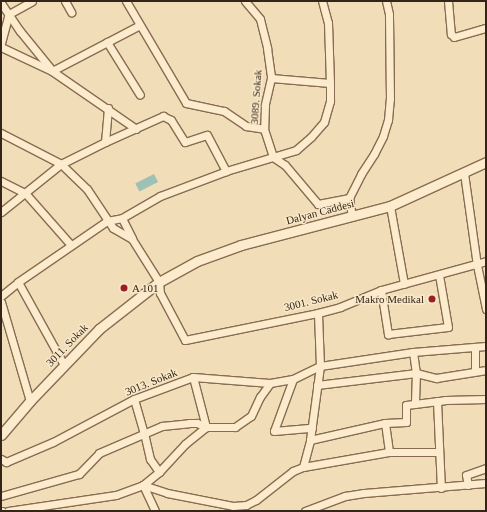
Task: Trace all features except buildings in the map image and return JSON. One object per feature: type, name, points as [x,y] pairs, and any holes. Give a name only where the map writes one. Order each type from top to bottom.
[{"type":"street","points":[[1,43],[9,14],[32,1]]},
{"type":"street","points":[[65,1],[71,12]]},
{"type":"street","points":[[126,1],[186,103],[224,111],[246,126],[264,129]]},
{"type":"street","name":"3089. Sokak","points":[[244,1],[260,19],[267,48],[270,78],[265,105],[264,129],[273,157]]},
{"type":"street","points":[[1,296],[18,282],[107,221],[122,218],[160,196],[226,172],[296,150],[311,137],[324,122],[330,101],[328,23],[322,1]]},
{"type":"street","points":[[352,216],[349,198],[383,136],[388,120],[390,99],[389,14],[386,1]]},
{"type":"street","points":[[448,1],[452,36],[458,38],[486,28]]},
{"type":"street","points":[[1,3],[52,71]]},
{"type":"street","points":[[52,71],[140,25]]},
{"type":"street","points":[[107,42],[140,95]]},
{"type":"street","points":[[1,47],[52,71],[108,108],[136,129]]},
{"type":"street","points":[[270,78],[330,83]]},
{"type":"street","points":[[105,142],[108,108]]},
{"type":"street","points":[[1,212],[26,194],[61,164],[105,142],[136,129],[146,122],[163,116],[171,120],[185,142],[207,135],[226,172]]},
{"type":"street","points":[[1,133],[61,164],[87,189],[113,228],[132,239]]},
{"type":"street","points":[[273,157],[285,165],[318,204],[349,198]]},
{"type":"street","name":"Dalyan Caddesi","points":[[159,282],[197,261],[241,245],[390,206],[486,162]]},
{"type":"street","points":[[464,173],[477,265],[486,309]]},
{"type":"street","points":[[1,181],[26,194],[71,245]]},
{"type":"street","points":[[390,206],[404,284]]},
{"type":"street","points":[[122,218],[132,239],[159,282]]},
{"type":"street","name":"3001. Sokak","points":[[159,282],[160,293],[185,340],[318,313],[340,307],[381,290],[477,265],[486,261]]},
{"type":"street","points":[[381,290],[388,334],[448,327],[439,275]]},
{"type":"street","points":[[18,282],[64,365]]},
{"type":"street","name":"3011. Sokak","points":[[1,435],[30,401],[99,329],[159,282]]},
{"type":"street","points":[[1,302],[30,401]]},
{"type":"street","points":[[303,467],[310,440],[320,366],[318,313]]},
{"type":"street","name":"3013. Sokak","points":[[1,459],[6,462],[52,442],[134,399],[193,378],[270,383],[294,379],[320,366],[413,352],[486,346]]},
{"type":"street","points":[[475,347],[475,371]]},
{"type":"street","points":[[413,352],[416,373],[416,404]]},
{"type":"street","points":[[317,385],[416,373],[436,378],[486,370]]},
{"type":"street","points":[[193,378],[206,427]]},
{"type":"street","points":[[294,379],[274,431],[312,428]]},
{"type":"street","points":[[1,496],[79,474],[99,453],[144,433],[181,423],[197,423],[206,427],[235,427],[251,416],[260,397],[270,383]]},
{"type":"street","points":[[134,399],[150,459],[159,472]]},
{"type":"street","points":[[310,440],[385,423],[406,422],[406,405],[437,400],[486,399]]},
{"type":"street","points":[[437,400],[440,488]]},
{"type":"street","points":[[385,423],[389,452]]},
{"type":"street","points":[[8,511],[116,495],[143,485],[159,472],[185,444],[206,427]]},
{"type":"street","points":[[143,485],[166,493],[233,506],[246,505],[256,500],[293,471],[303,467],[389,452],[439,452]]},
{"type":"street","points":[[468,485],[466,475],[486,468]]},
{"type":"street","points":[[305,511],[352,495],[486,483]]},
{"type":"street","points":[[143,485],[155,511]]},
{"type":"water","points":[[154,174],[158,182],[139,192],[135,184]]},
{"type":"place","name":"A 101","points":[[124,288]]},
{"type":"place","name":"Makro Medikal","points":[[432,299]]}]
